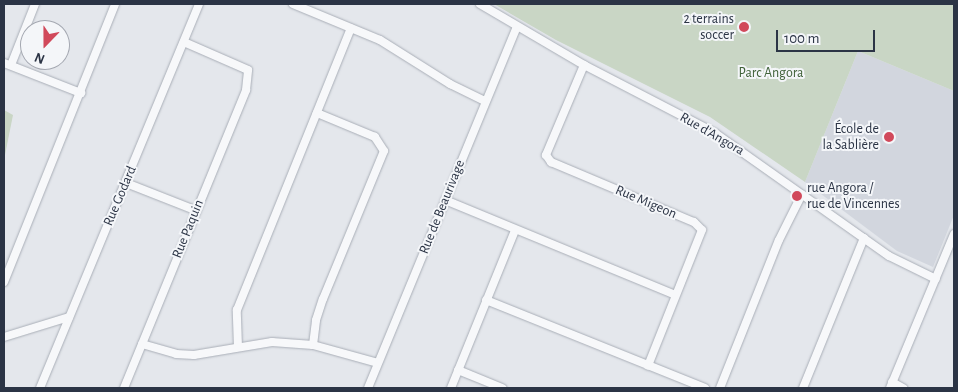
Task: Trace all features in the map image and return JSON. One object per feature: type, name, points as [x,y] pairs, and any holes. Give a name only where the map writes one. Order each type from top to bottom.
[{"type":"street","points":[[35,4],[7,64],[81,93]]},
{"type":"street","points":[[4,282],[115,4]]},
{"type":"street","name":"Rue Godard","points":[[40,388],[199,4]]},
{"type":"street","points":[[293,4],[380,40],[450,84],[485,101]]},
{"type":"street","name":"Rue d'Angora","points":[[480,4],[584,65],[714,133],[909,268],[936,278]]},
{"type":"street","name":"Rue de Beaurivage","points":[[368,388],[517,27]]},
{"type":"street","points":[[238,347],[237,310],[351,28]]},
{"type":"street","name":"Rue Paquin","points":[[124,388],[195,210],[246,90],[248,70],[184,42]]},
{"type":"street","name":"Rue Migeon","points":[[584,65],[546,155],[551,162],[694,222],[702,230],[648,366]]},
{"type":"street","points":[[313,345],[316,320],[323,299],[384,150],[375,137],[317,113]]},
{"type":"street","points":[[126,183],[195,210]]},
{"type":"street","points":[[720,388],[779,240],[802,194]]},
{"type":"street","points":[[445,200],[675,295]]},
{"type":"street","points":[[451,388],[515,230]]},
{"type":"street","points":[[903,388],[891,385],[954,234]]},
{"type":"street","points":[[803,388],[864,238]]},
{"type":"street","points":[[486,300],[705,388]]},
{"type":"street","points":[[4,337],[69,317]]},
{"type":"street","points":[[142,344],[176,354],[194,355],[272,342],[313,345],[378,363]]},
{"type":"street","points":[[458,370],[502,388]]},
{"type":"shaded area","name":"École de la Sablière","points":[[858,51],[954,91],[954,215],[933,267],[897,251],[805,182]]},
{"type":"green space","name":"Parc Angora","points":[[494,4],[954,4],[954,91],[858,51],[805,182],[710,117],[556,40]]},
{"type":"green space","points":[[4,110],[13,115],[4,160]]},
{"type":"place","name":"2 terrains soccer","points":[[744,27]]},
{"type":"place","name":"École de la Sablière","points":[[889,137]]},
{"type":"place","name":"rue Angora / rue de Vincennes","points":[[797,196]]}]
